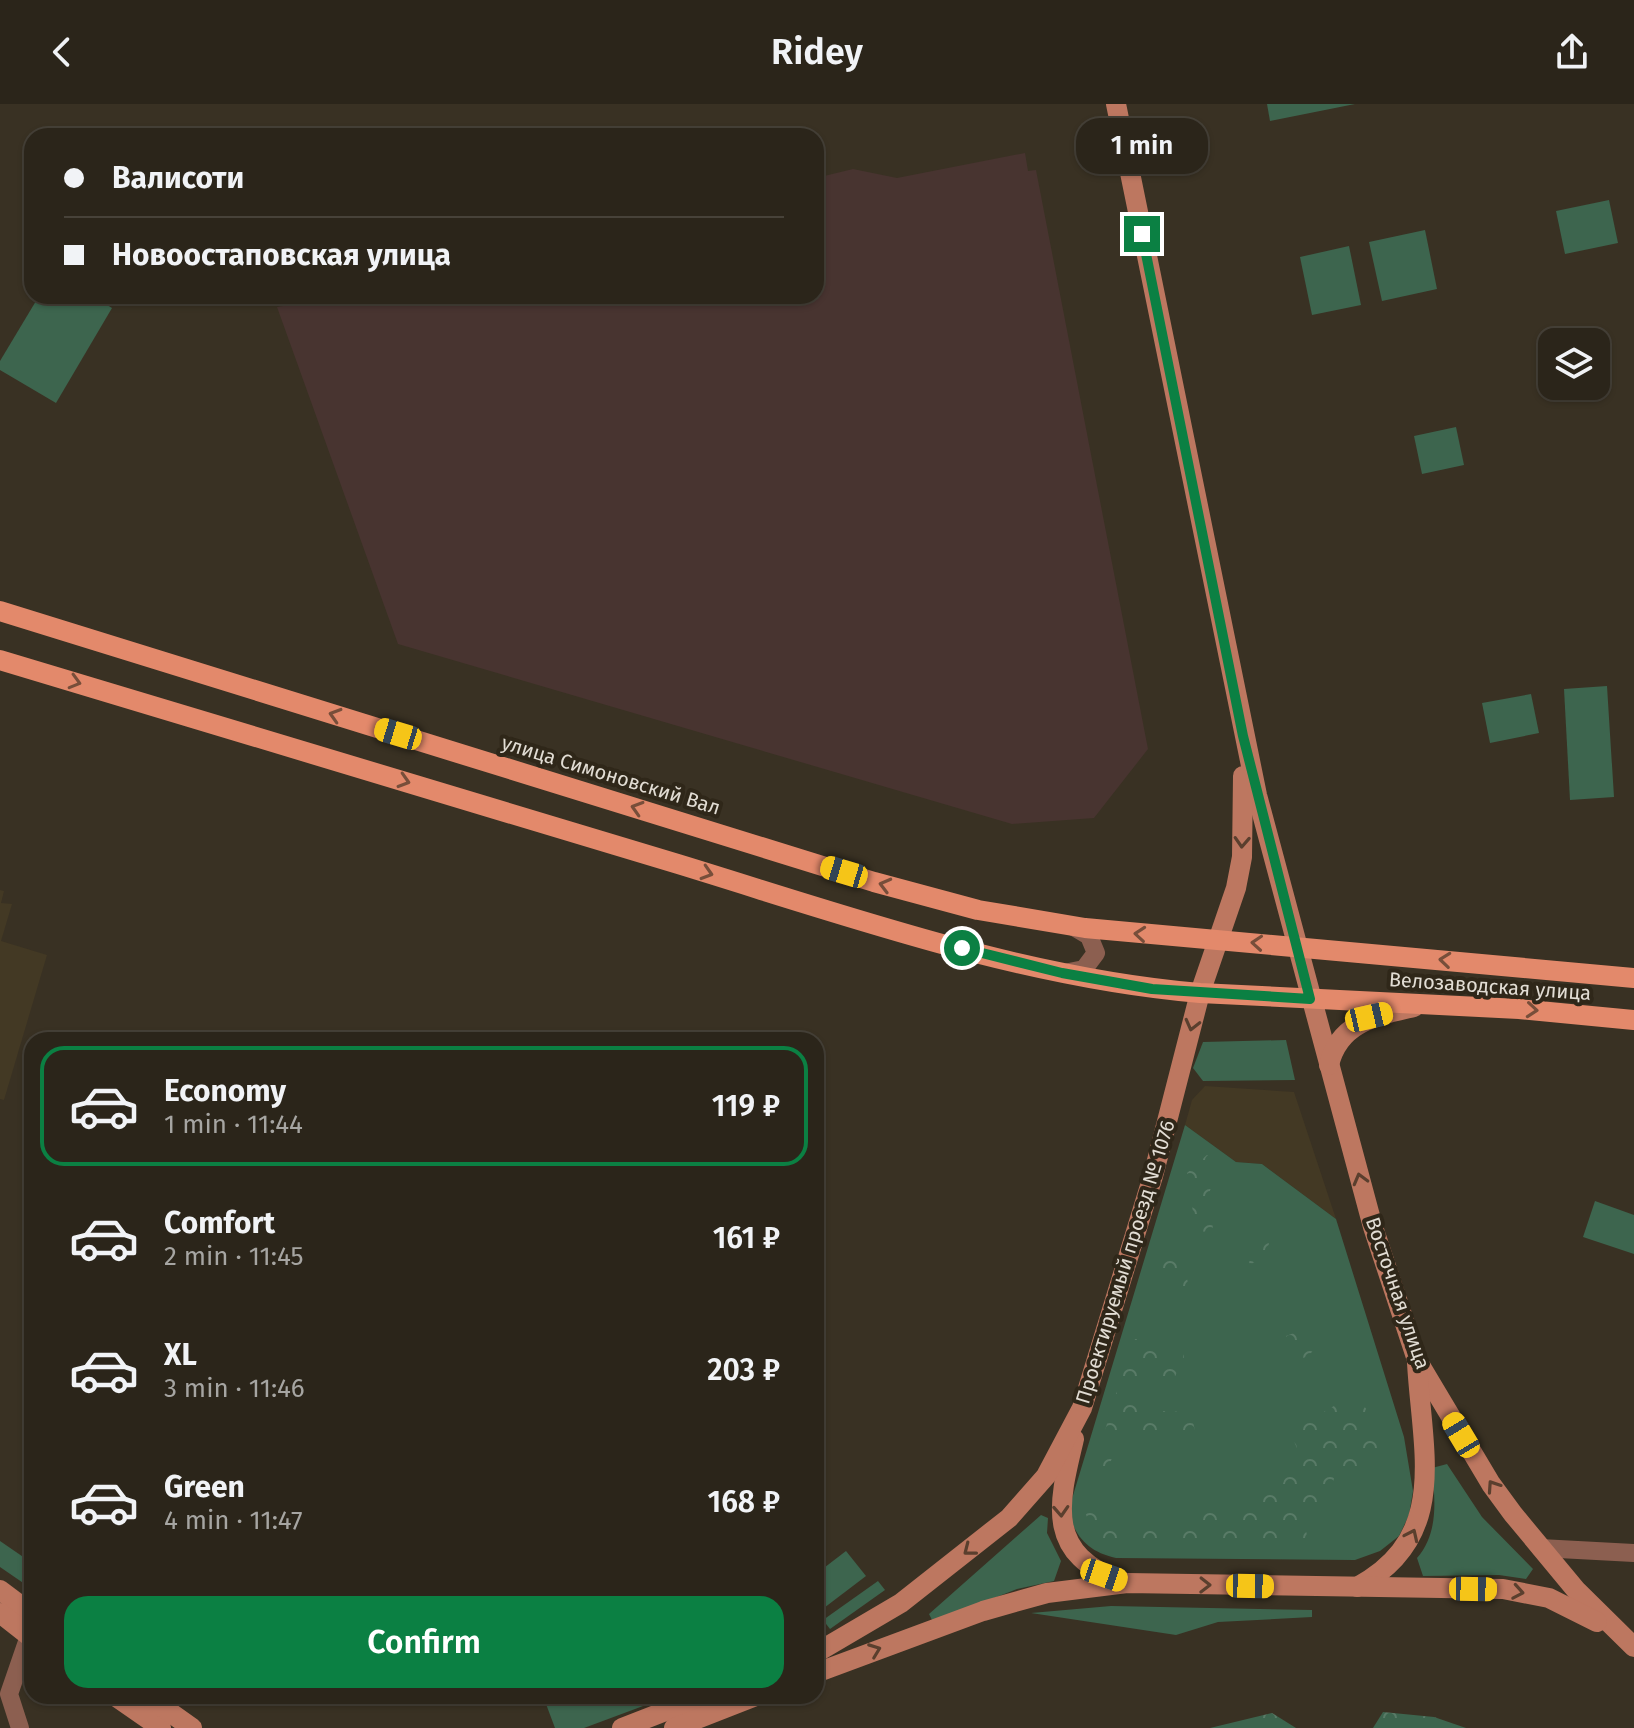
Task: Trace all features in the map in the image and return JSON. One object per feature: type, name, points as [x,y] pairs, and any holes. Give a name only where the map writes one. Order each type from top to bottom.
[{"type":"main road","points":[[1116,104],[1243,736]]},
{"type":"main road","name":"улица Симоновский Вал","points":[[0,611],[874,882],[978,910],[1072,926],[1218,940]]},
{"type":"main road","points":[[0,660],[828,910],[1062,973],[1152,989],[1200,993]]},
{"type":"main road","name":"Проектируемый проезд № 1076","points":[[824,1662],[986,1538],[1028,1499],[1046,1476],[1082,1408],[1153,1176],[1200,993],[1236,888],[1242,857],[1243,736]]},
{"type":"main road","name":"Восточная улица","points":[[1243,736],[1310,999],[1373,1227],[1417,1360],[1491,1484],[1540,1548],[1618,1634],[1634,1647]]},
{"type":"main road","name":"Велозаводская улица","points":[[1218,940],[1634,978]]},
{"type":"main road","name":"Велозаводская улица","points":[[1200,993],[1634,1020]]},
{"type":"main road","points":[[1329,1065],[1331,1055],[1350,1027],[1369,1017],[1426,1005]]},
{"type":"main road","points":[[1357,1587],[1399,1558],[1414,1536],[1420,1514],[1424,1487],[1417,1360]]},
{"type":"main road","points":[[1082,1408],[1060,1497],[1060,1523],[1072,1548],[1086,1564],[1127,1583]]},
{"type":"main road","name":"Восточная улица","points":[[824,1663],[1029,1596],[1127,1583],[1503,1589],[1549,1598],[1618,1634]]},
{"type":"main road","points":[[0,1590],[24,1608]]},
{"type":"main road","points":[[0,1613],[24,1630]]},
{"type":"main road","points":[[126,1704],[161,1728]]},
{"type":"main road","points":[[158,1704],[192,1728]]},
{"type":"main road","points":[[622,1728],[684,1704]]},
{"type":"main road","points":[[674,1728],[736,1704]]},
{"type":"street","points":[[1062,973],[1084,969],[1096,953],[1089,936],[1072,926]]},
{"type":"street","points":[[1540,1548],[1634,1553]]},
{"type":"street","points":[[20,1728],[9,1694],[24,1654]]},
{"type":"shaded area","points":[[1025,153],[1028,171],[1036,170],[1148,749],[1094,818],[1012,824],[398,644],[277,307],[294,304],[824,304],[824,176],[853,169],[897,178]]},
{"type":"shaded area","points":[[0,890],[4,891],[1,903],[12,904],[1,941],[47,955],[4,1100],[0,1099]]},
{"type":"shaded area","points":[[1205,1086],[1294,1092],[1336,1219],[1262,1164],[1236,1162],[1185,1125],[1192,1100]]},
{"type":"green space","points":[[1267,104],[1355,104],[1270,121]]},
{"type":"green space","points":[[1609,200],[1618,243],[1565,254],[1556,211]]},
{"type":"green space","points":[[1425,230],[1437,289],[1382,301],[1369,242]]},
{"type":"green space","points":[[1349,246],[1361,305],[1312,315],[1300,257]]},
{"type":"green space","points":[[34,304],[105,304],[112,308],[56,403],[0,370],[0,361]]},
{"type":"green space","points":[[1456,427],[1464,465],[1422,474],[1414,436]]},
{"type":"green space","points":[[1607,686],[1614,797],[1570,800],[1564,689]]},
{"type":"green space","points":[[1531,694],[1539,733],[1490,743],[1482,703]]},
{"type":"green space","points":[[1286,1040],[1295,1080],[1203,1081],[1193,1068],[1203,1042]]},
{"type":"green space","points":[[1185,1125],[1236,1162],[1262,1164],[1336,1219],[1404,1437],[1413,1491],[1409,1515],[1399,1536],[1380,1551],[1355,1560],[1116,1558],[1091,1548],[1071,1521],[1068,1512]]},
{"type":"green space","points":[[1207,1155],[1226,1169],[1210,1190],[1213,1231],[1196,1232],[1187,1173]]},
{"type":"green space","points":[[1595,1201],[1634,1215],[1634,1254],[1583,1237]]},
{"type":"green space","points":[[1252,1233],[1270,1239],[1266,1256],[1249,1265]]},
{"type":"green space","points":[[1177,1238],[1190,1291],[1168,1289],[1155,1276],[1165,1243]]},
{"type":"green space","points":[[1310,1327],[1322,1337],[1309,1356],[1290,1362],[1286,1336]]},
{"type":"green space","points":[[1133,1339],[1184,1342],[1184,1357],[1172,1383],[1143,1375],[1138,1391],[1153,1408],[1190,1411],[1205,1468],[1168,1432],[1136,1456],[1142,1439],[1123,1431],[1104,1478],[1091,1476]]},
{"type":"green space","points":[[1354,1394],[1381,1427],[1376,1457],[1357,1478],[1335,1471],[1329,1511],[1303,1517],[1310,1549],[1116,1546],[1091,1531],[1085,1511],[1132,1524],[1161,1527],[1174,1535],[1210,1506],[1228,1514],[1283,1483],[1297,1448],[1281,1413],[1307,1422]]},
{"type":"green space","points":[[1447,1464],[1482,1517],[1533,1569],[1526,1579],[1499,1575],[1423,1576],[1417,1558],[1432,1527],[1432,1468]]},
{"type":"green space","points":[[1041,1515],[1048,1518],[1047,1533],[1061,1561],[1054,1581],[1017,1589],[933,1622],[929,1614]]},
{"type":"green space","points":[[0,1541],[24,1558],[24,1584],[0,1567]]},
{"type":"green space","points":[[846,1551],[866,1576],[824,1608],[824,1568]]},
{"type":"green space","points":[[878,1581],[885,1590],[830,1629],[824,1619]]},
{"type":"green space","points":[[1111,1606],[1312,1610],[1312,1617],[1218,1622],[1176,1635],[1031,1613]]},
{"type":"green space","points":[[546,1704],[648,1704],[584,1728],[555,1728]]},
{"type":"green space","points":[[1383,1712],[1434,1717],[1466,1728],[1373,1728]]},
{"type":"green space","points":[[1272,1713],[1296,1728],[1210,1728]]},
{"type":"route","points":[[962,948],[1062,973],[1152,989],[1310,999],[1243,736],[1142,234]]}]
